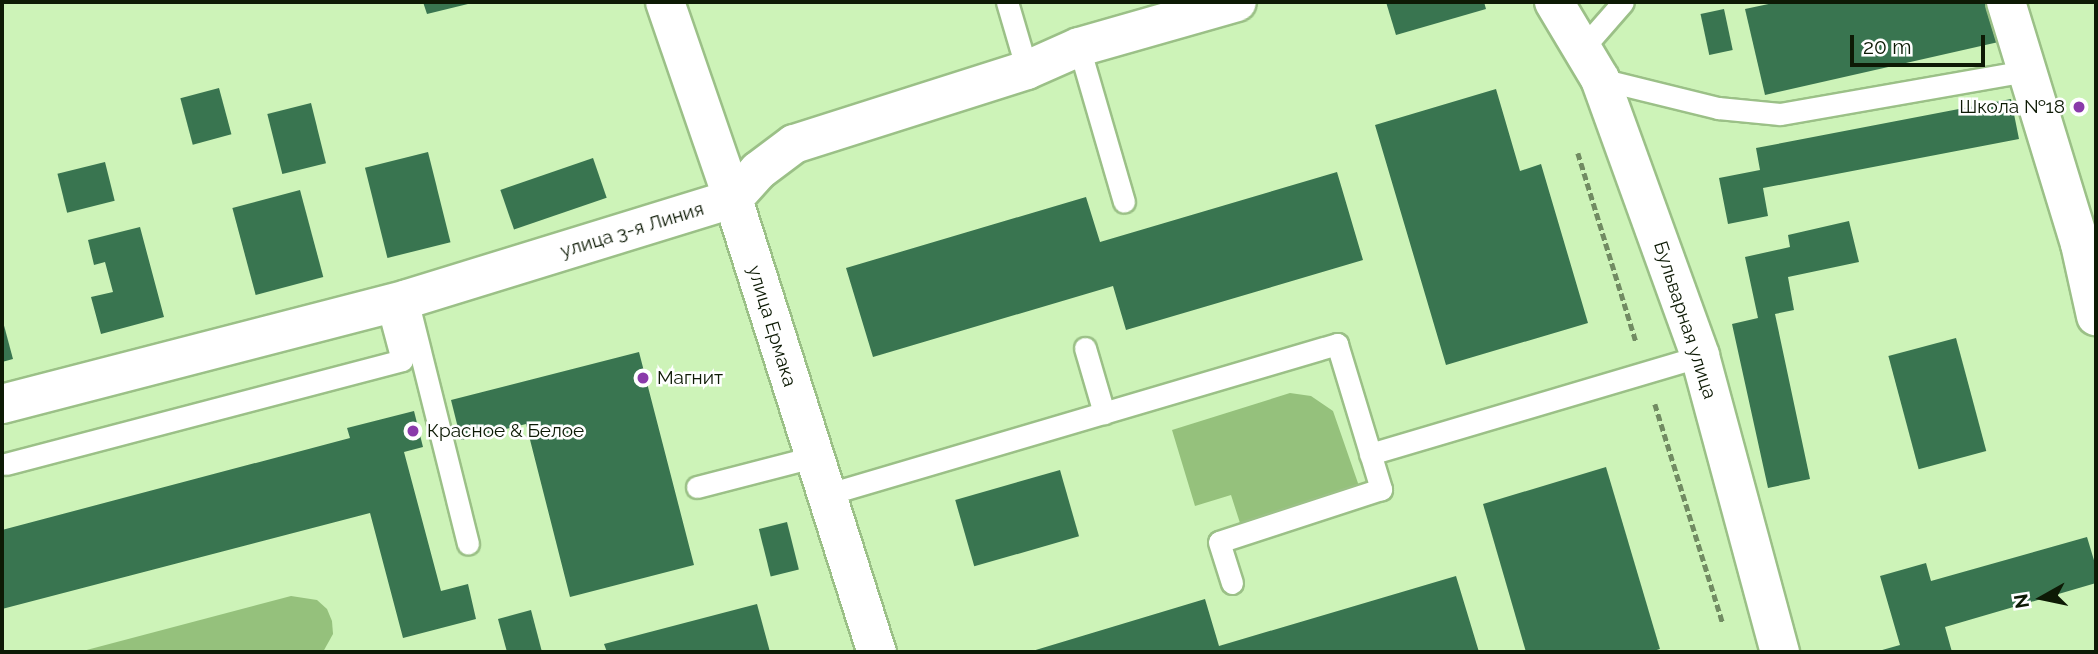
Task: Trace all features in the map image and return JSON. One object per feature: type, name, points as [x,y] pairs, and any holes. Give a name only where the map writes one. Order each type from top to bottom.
[{"type":"street","name":"улица Ермака","points":[[665,2],[733,199],[877,652]]},
{"type":"street","points":[[733,199],[758,171],[794,144],[1027,70],[1079,47],[1237,2]]},
{"type":"street","name":"Бульварная улица","points":[[1554,2],[1591,64],[1700,356],[1780,652]]},
{"type":"street","points":[[2006,2],[2080,244],[2096,316]]},
{"type":"street","name":"улица 3-я Линия","points":[[2,404],[397,301],[733,199]]},
{"type":"lane","points":[[1007,2],[1027,70]]},
{"type":"lane","points":[[1623,2],[1591,64],[1718,108],[1780,114],[2026,71]]},
{"type":"lane","points":[[1079,47],[1124,202]]},
{"type":"lane","points":[[6,464],[402,360],[397,301]]},
{"type":"lane","points":[[397,301],[468,544]]},
{"type":"lane","points":[[825,495],[1337,344],[1381,489],[1219,542],[1232,583]]},
{"type":"lane","points":[[1085,348],[1104,413]]},
{"type":"lane","points":[[1370,454],[1700,356]]},
{"type":"lane","points":[[697,487],[813,457]]},
{"type":"path","points":[[1576,147],[1724,624]]},
{"type":"green space","points":[[1290,393],[1311,396],[1333,411],[1359,486],[1240,523],[1231,495],[1195,506],[1172,430]]},
{"type":"green space","points":[[291,596],[317,600],[327,609],[333,634],[323,652],[79,652]]},
{"type":"building","points":[[423,2],[472,2],[472,3],[427,14]]},
{"type":"building","points":[[1386,2],[1484,2],[1486,9],[1396,35]]},
{"type":"building","points":[[1778,2],[1994,2],[2003,41],[1765,95],[1745,9]]},
{"type":"building","points":[[1724,9],[1733,50],[1709,55],[1701,14]]},
{"type":"building","points":[[219,88],[231,134],[193,145],[180,98]]},
{"type":"building","points":[[1496,89],[1520,171],[1541,164],[1588,323],[1446,365],[1375,125]]},
{"type":"building","points":[[2011,99],[2019,139],[1763,188],[1768,216],[1728,224],[1719,178],[1760,170],[1756,148]]},
{"type":"building","points":[[311,103],[326,163],[282,174],[267,114]]},
{"type":"building","points":[[428,152],[450,242],[387,258],[365,168]]},
{"type":"building","points":[[593,158],[607,198],[514,230],[500,190]]},
{"type":"building","points":[[105,162],[115,201],[67,213],[57,174]]},
{"type":"building","points":[[1337,172],[1363,260],[1126,330],[1113,286],[873,357],[846,268],[1086,197],[1100,242]]},
{"type":"building","points":[[300,190],[323,277],[256,295],[232,208]]},
{"type":"building","points":[[1849,221],[1859,262],[1788,277],[1794,310],[1775,314],[1810,479],[1768,488],[1732,324],[1758,318],[1745,257],[1790,247],[1788,235]]},
{"type":"building","points":[[140,227],[164,317],[101,334],[91,297],[113,292],[105,262],[94,265],[88,240]]},
{"type":"building","points":[[2,318],[13,359],[2,362]]},
{"type":"building","points":[[1956,338],[1986,451],[1919,469],[1888,356]]},
{"type":"building","points":[[639,352],[694,565],[570,597],[526,424],[461,440],[451,400]]},
{"type":"building","points":[[414,411],[423,447],[404,452],[441,591],[468,584],[476,619],[403,638],[370,513],[2,609],[2,530],[350,438],[347,428]]},
{"type":"building","points":[[1606,467],[1660,649],[1650,652],[1526,652],[1483,504]]},
{"type":"building","points":[[1060,470],[1079,536],[974,566],[955,500]]},
{"type":"building","points":[[787,522],[799,570],[771,577],[759,529]]},
{"type":"building","points":[[2087,537],[2096,567],[2096,583],[1945,627],[1952,652],[1875,652],[1900,645],[1880,576],[1926,563],[1931,581]]},
{"type":"building","points":[[1456,576],[1479,652],[1029,652],[1205,599],[1219,646]]},
{"type":"building","points":[[757,604],[770,652],[607,652],[604,644]]},
{"type":"building","points":[[531,610],[542,652],[507,652],[498,619]]},
{"type":"place","name":"Школа №18","points":[[2079,107]]},
{"type":"place","name":"Магнит","points":[[643,378]]},
{"type":"place","name":"Красное & Белое","points":[[413,431]]}]
